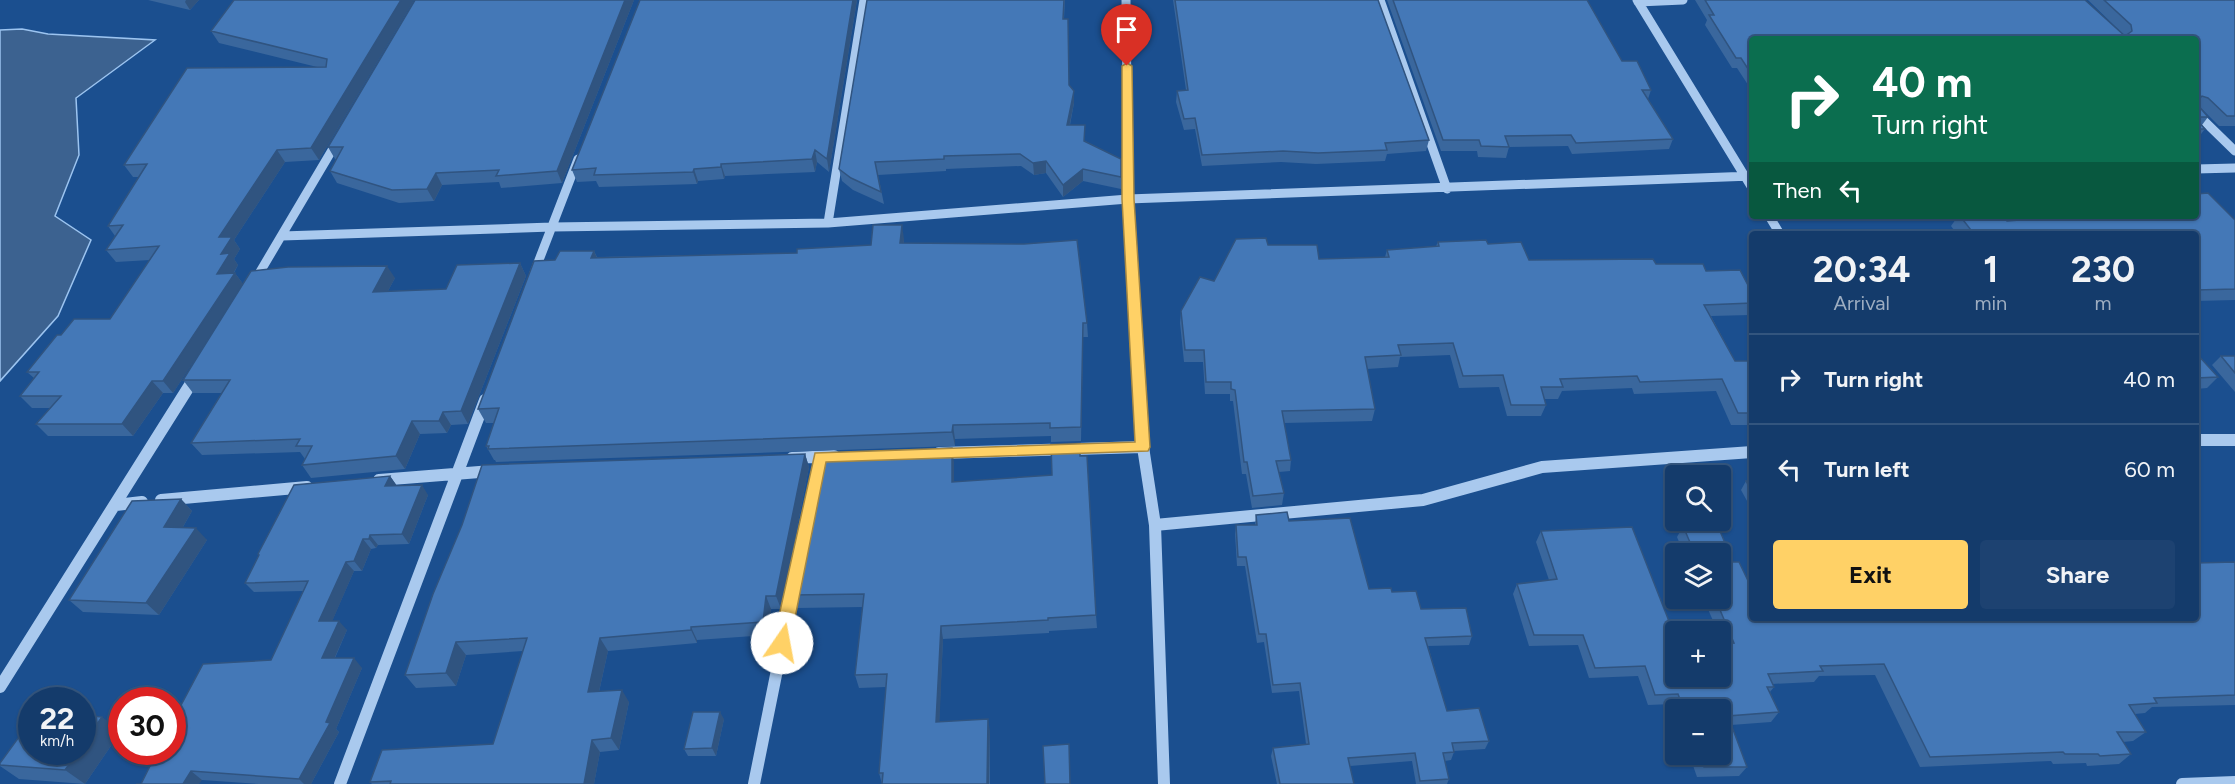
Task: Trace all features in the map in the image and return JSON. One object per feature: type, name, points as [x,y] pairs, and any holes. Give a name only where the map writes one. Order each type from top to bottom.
[{"type":"street","points":[[828,223],[864,0]]},
{"type":"street","points":[[1126,0],[1128,199],[1143,447],[1155,525],[1164,784]]},
{"type":"street","points":[[1380,0],[1447,189]]},
{"type":"street","points":[[1638,1],[1683,0]]},
{"type":"street","points":[[282,236],[552,227],[828,223],[1128,199],[1447,189],[1748,176],[1638,1]]},
{"type":"street","points":[[2199,116],[2235,151]]},
{"type":"street","points":[[245,296],[342,133]]},
{"type":"street","points":[[530,283],[582,151]]},
{"type":"street","points":[[2199,169],[2235,168]]},
{"type":"street","points":[[0,687],[202,365]]},
{"type":"street","points":[[340,784],[487,394]]},
{"type":"street","points":[[2199,440],[2235,440]]},
{"type":"street","points":[[928,454],[1143,447]]},
{"type":"street","points":[[1155,525],[1423,500],[1542,467],[1749,452]]},
{"type":"street","points":[[785,458],[844,456]]},
{"type":"street","points":[[754,784],[820,457]]},
{"type":"street","points":[[363,481],[504,470]]},
{"type":"street","points":[[116,505],[316,486]]},
{"type":"street","points":[[2182,784],[2235,782]]},
{"type":"water","points":[[22,29],[48,34],[155,40],[76,98],[79,155],[55,216],[91,240],[58,316],[0,381],[0,30]]},
{"type":"building","points":[[234,0],[401,0],[311,148],[277,150],[219,237],[232,237],[221,254],[230,253],[217,274],[235,273],[163,381],[152,381],[122,424],[36,424],[61,396],[20,396],[39,372],[27,372],[57,335],[61,335],[74,319],[110,319],[159,246],[106,250],[123,225],[108,226],[147,164],[124,165],[187,68],[326,67],[327,59],[211,31]]},
{"type":"building","points":[[415,0],[625,0],[557,171],[496,176],[499,170],[436,173],[427,189],[392,190],[330,171],[343,147],[328,147]]},
{"type":"building","points":[[640,0],[853,0],[827,159],[815,150],[812,159],[721,164],[721,167],[694,169],[693,172],[594,175],[596,168],[572,170]]},
{"type":"building","points":[[867,0],[1064,0],[1063,19],[1068,19],[1069,85],[1074,91],[1067,125],[1085,125],[1084,141],[1121,159],[1121,177],[1083,169],[1063,185],[1046,161],[1033,163],[1020,154],[944,156],[944,159],[875,162],[881,192],[851,178],[839,169]]},
{"type":"building","points":[[1175,0],[1378,0],[1429,140],[1385,143],[1387,150],[1318,153],[1283,151],[1202,155],[1195,118],[1184,119],[1177,91],[1188,90]]},
{"type":"building","points":[[1393,0],[1587,0],[1622,61],[1637,61],[1651,90],[1642,90],[1673,139],[1576,143],[1571,135],[1505,136],[1509,147],[1481,146],[1479,140],[1443,140]]},
{"type":"building","points":[[1705,0],[2085,0],[2125,36],[1749,36],[1749,70],[1741,58],[1736,58],[1709,15],[1714,15]]},
{"type":"building","points":[[2104,0],[2235,0],[2235,116],[2227,116],[2208,98],[2202,96],[2199,99],[2199,36],[2125,36],[2132,31],[2131,25]]},
{"type":"building","points":[[2199,106],[2208,117],[2199,117]]},
{"type":"building","points":[[2208,193],[2235,220],[2235,289],[2199,290],[2199,231],[1972,231],[1962,219],[2005,219],[2007,221],[2199,219],[2199,194]]},
{"type":"building","points":[[873,225],[902,225],[900,243],[1024,244],[1077,240],[1087,323],[1083,323],[1081,427],[1050,428],[1050,423],[953,425],[952,432],[488,449],[489,446],[486,446],[499,408],[478,409],[534,261],[555,260],[560,251],[594,251],[591,258],[797,253],[797,249],[871,245]]},
{"type":"building","points":[[1266,238],[1268,245],[1317,245],[1319,259],[1389,257],[1387,250],[1439,246],[1438,242],[1486,240],[1488,244],[1521,242],[1529,260],[1653,259],[1656,264],[1703,264],[1706,271],[1740,270],[1749,287],[1749,303],[1704,305],[1735,361],[1749,361],[1749,413],[1738,413],[1722,379],[1640,382],[1637,376],[1560,379],[1563,387],[1541,387],[1546,405],[1511,405],[1503,375],[1463,376],[1453,343],[1398,345],[1401,355],[1365,357],[1375,409],[1282,411],[1291,460],[1276,461],[1284,493],[1253,496],[1247,462],[1244,462],[1235,390],[1231,389],[1231,382],[1206,382],[1204,350],[1185,350],[1181,311],[1200,277],[1214,281],[1236,239]]},
{"type":"building","points":[[520,263],[461,411],[443,412],[439,421],[412,421],[396,456],[302,465],[312,446],[296,446],[300,439],[191,443],[230,380],[183,380],[251,271],[288,267],[387,266],[373,292],[446,289],[457,265]]},
{"type":"building","points":[[2199,356],[2218,377],[2199,378]]},
{"type":"building","points":[[2221,356],[2235,356],[2235,373]]},
{"type":"building","points":[[1080,443],[1080,456],[1087,456],[1096,615],[941,626],[936,722],[988,719],[987,784],[882,784],[883,773],[879,773],[887,674],[855,675],[864,594],[793,595],[823,453],[952,448],[952,482],[1052,475],[1051,444]]},
{"type":"building","points":[[805,454],[776,596],[766,596],[763,622],[691,627],[691,630],[600,638],[588,692],[622,690],[611,738],[592,740],[584,784],[390,784],[391,781],[370,782],[382,750],[493,744],[527,638],[456,642],[446,673],[405,675],[433,594],[462,525],[482,465]]},
{"type":"building","points":[[390,476],[385,486],[422,485],[402,534],[370,535],[369,539],[363,539],[354,561],[346,562],[319,621],[339,621],[322,658],[354,658],[326,722],[330,723],[299,779],[191,771],[183,784],[141,784],[150,765],[186,765],[186,696],[203,664],[271,660],[308,581],[245,583],[294,485]]},
{"type":"building","points":[[181,499],[164,527],[196,528],[146,603],[69,600],[132,501]]},
{"type":"building","points":[[1287,512],[1289,521],[1350,518],[1369,589],[1391,588],[1392,592],[1416,591],[1421,609],[1466,608],[1472,636],[1425,638],[1447,711],[1479,708],[1489,741],[1452,743],[1454,752],[1443,753],[1449,779],[1420,781],[1415,753],[1348,758],[1354,784],[1280,784],[1273,748],[1309,744],[1300,683],[1273,685],[1266,634],[1259,634],[1246,557],[1238,557],[1236,525],[1257,525],[1256,515]]},
{"type":"building","points":[[1632,527],[1669,621],[1665,621],[1665,687],[1731,687],[1731,643],[1734,643],[1731,636],[1731,621],[1725,621],[1720,609],[1731,609],[1731,557],[1733,562],[1739,562],[1749,583],[1749,621],[2199,621],[2199,563],[2235,562],[2235,695],[2154,698],[2157,703],[2129,705],[2146,732],[2117,732],[2131,754],[2100,756],[2063,752],[1930,757],[1884,664],[1820,666],[1823,671],[1768,674],[1774,687],[1767,687],[1779,712],[1731,716],[1731,699],[1680,699],[1678,694],[1655,695],[1645,666],[1595,668],[1583,635],[1534,635],[1517,584],[1557,579],[1541,531]]},
{"type":"building","points":[[1685,531],[1720,531],[1725,543],[1690,543]]},
{"type":"building","points":[[693,712],[720,712],[712,748],[684,749]]},
{"type":"building","points":[[96,716],[102,717],[96,725]]},
{"type":"building","points":[[1731,724],[1747,767],[1704,767],[1703,765],[1731,765]]},
{"type":"building","points":[[18,738],[18,765],[69,765],[65,770],[0,765]]},
{"type":"building","points":[[1069,744],[1070,784],[1045,784],[1043,746]]},
{"type":"route","points":[[782,643],[820,457],[1143,447],[1128,199],[1127,66]]}]
